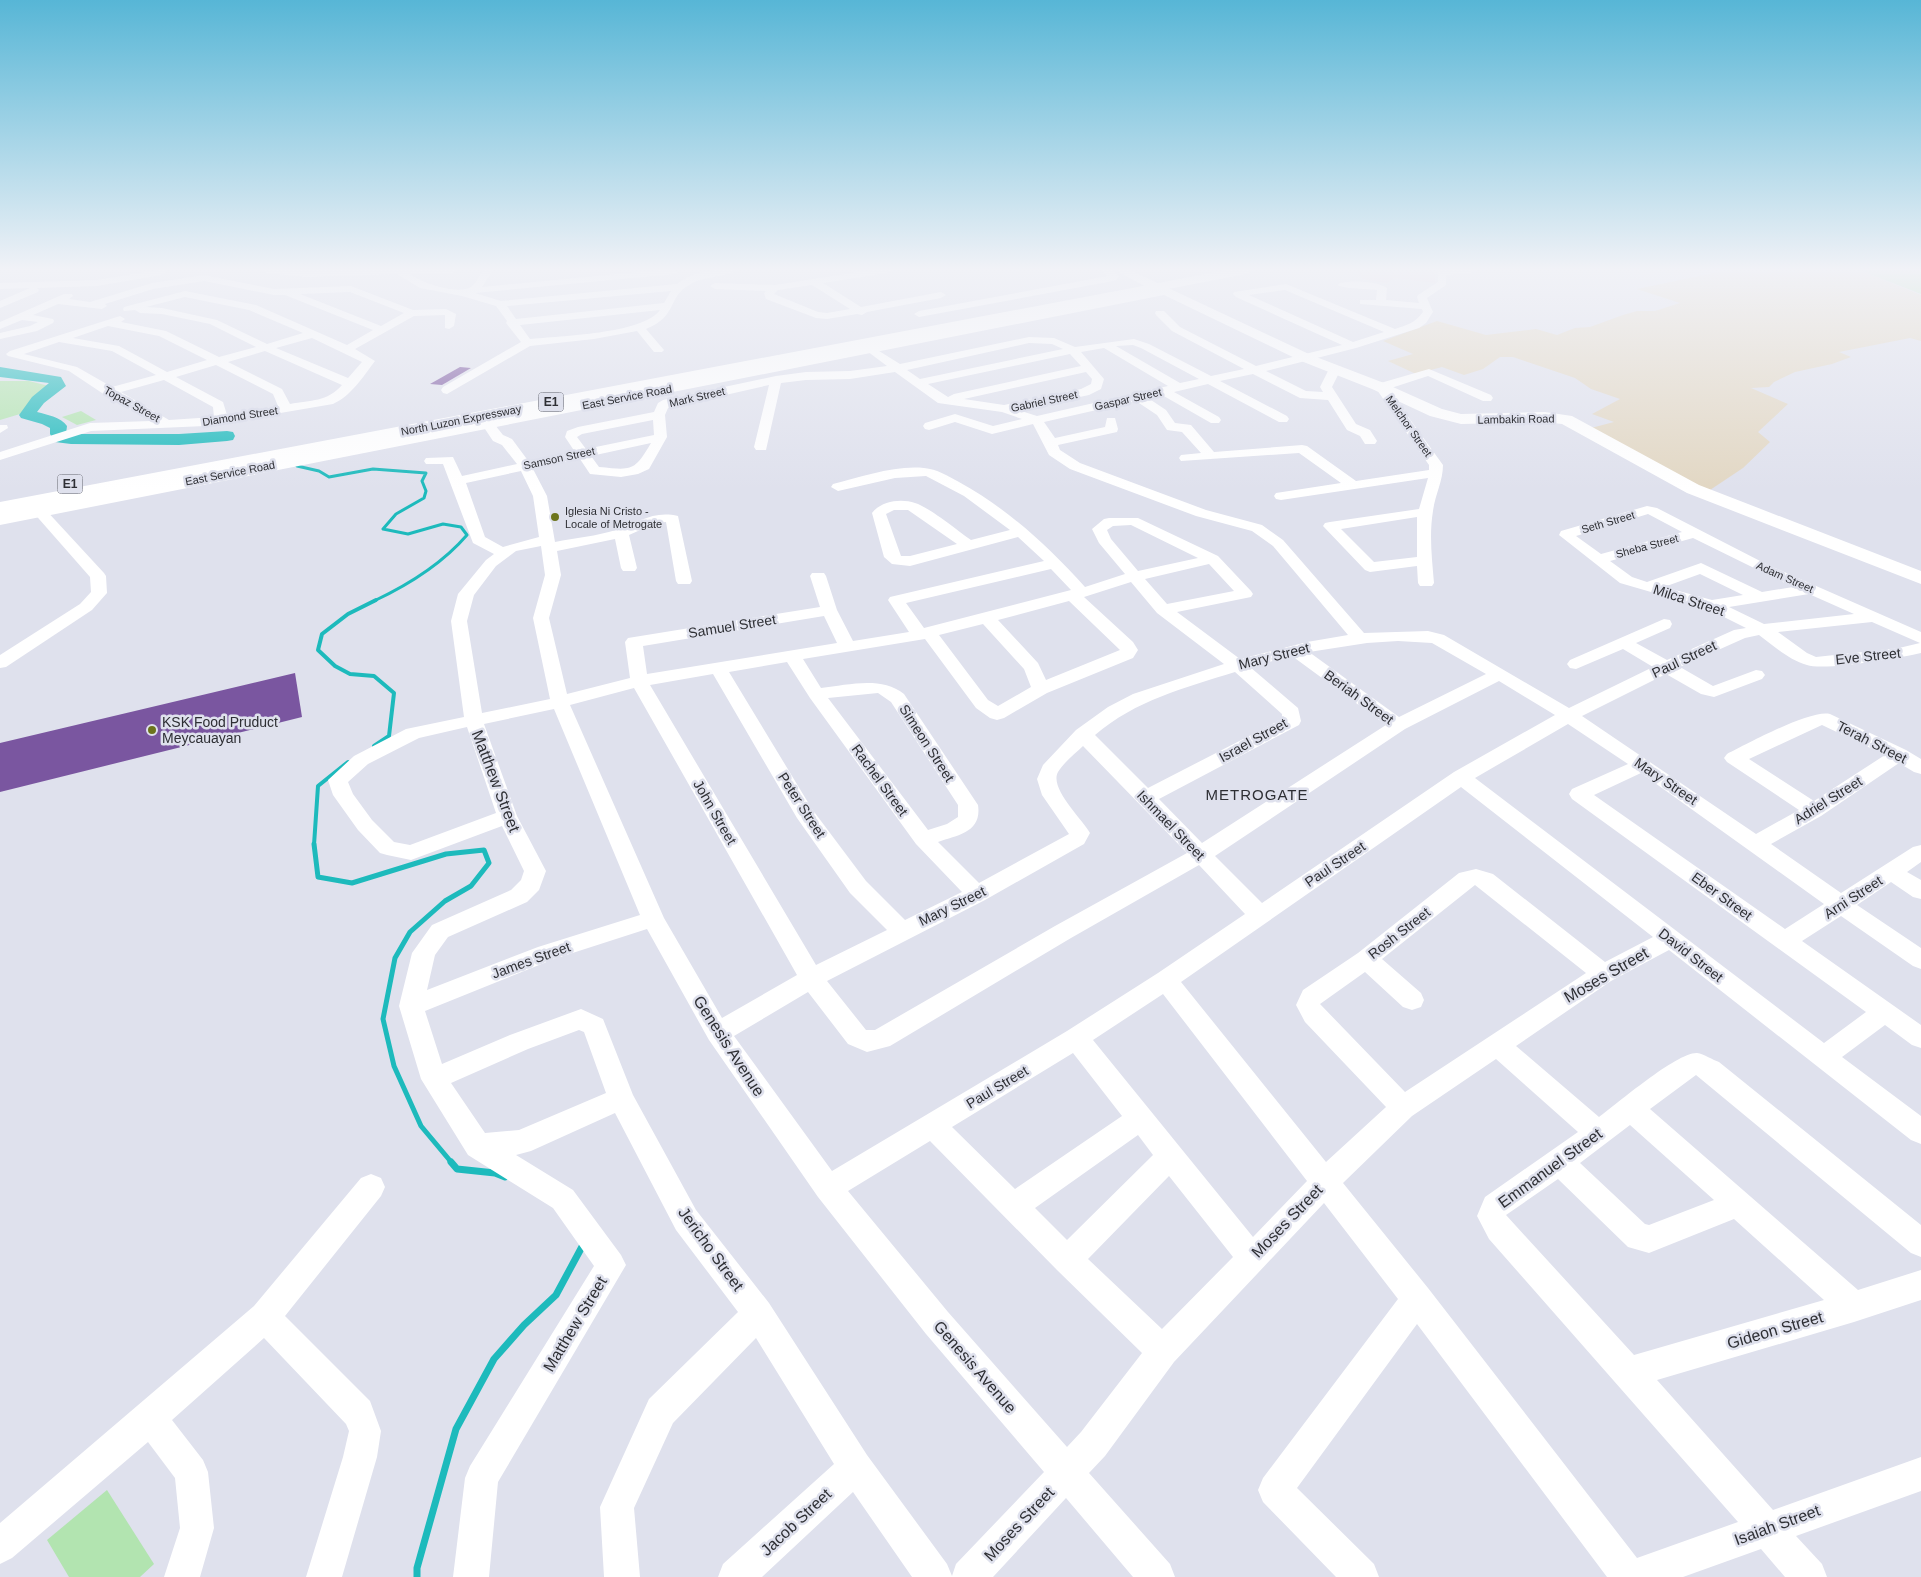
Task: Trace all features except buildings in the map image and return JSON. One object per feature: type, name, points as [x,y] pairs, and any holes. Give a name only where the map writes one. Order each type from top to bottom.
[{"type":"highway","name":"North Luzon Expressway","points":[[0,497],[815,344]]},
{"type":"highway","name":"North Luzon Expressway","points":[[0,508],[861,344]]},
{"type":"highway","points":[[0,492],[140,470]]},
{"type":"highway","points":[[0,514],[39,511]]},
{"type":"main road","name":"East Service Road","points":[[0,518],[498,428],[898,344]]},
{"type":"main road","name":"Lambakin Road","points":[[1276,344],[1306,358],[1381,387],[1436,413],[1451,418],[1545,417],[1566,420],[1693,489],[1921,578]]},
{"type":"street","points":[[6,355],[44,344]]},
{"type":"street","points":[[88,344],[115,348],[219,405],[221,420]]},
{"type":"street","points":[[183,344],[278,392],[286,409]]},
{"type":"street","points":[[258,344],[350,384]]},
{"type":"street","points":[[109,392],[278,344]]},
{"type":"street","points":[[334,344],[348,350],[359,344]]},
{"type":"street","points":[[447,390],[526,344]]},
{"type":"street","points":[[653,344],[658,350]]},
{"type":"street","name":"Gabriel Street","points":[[898,368],[1012,344]]},
{"type":"street","name":"Gabriel Street","points":[[1004,409],[1085,392],[1097,386],[1098,379],[1074,350],[1064,344]]},
{"type":"street","points":[[918,383],[1074,350],[1114,344]]},
{"type":"street","points":[[1137,344],[1283,418]]},
{"type":"street","points":[[1204,344],[1304,395],[1331,396]]},
{"type":"street","points":[[1347,344],[1352,346]]},
{"type":"street","name":"Gaspar Street","points":[[929,426],[955,418],[992,430],[1256,370],[1360,344]]},
{"type":"street","points":[[1106,345],[1178,387]]},
{"type":"street","points":[[871,349],[942,400],[1004,409],[1037,420],[1051,443],[1054,452],[1075,466],[1201,513],[1257,528],[1278,542],[1360,639]]},
{"type":"street","name":"Diamond Street","points":[[0,456],[90,427],[205,422],[329,401],[338,397],[369,361],[348,350]]},
{"type":"street","name":"Topaz Street","points":[[6,355],[73,369],[109,392],[169,424]]},
{"type":"street","name":"Mark Street","points":[[661,437],[659,415],[662,406],[667,403],[776,380],[806,376],[850,375],[898,368]]},
{"type":"street","points":[[942,400],[1088,368]]},
{"type":"street","points":[[1335,369],[1326,387],[1352,427],[1361,430],[1370,440]]},
{"type":"street","points":[[1381,387],[1429,372],[1487,398]]},
{"type":"street","points":[[761,447],[776,380]]},
{"type":"street","name":"Melchor Street","points":[[1381,387],[1436,465],[1436,473],[1425,512],[1426,583]]},
{"type":"street","points":[[1164,391],[1215,420]]},
{"type":"street","points":[[1137,396],[1162,413],[1171,427],[1186,428],[1211,456]]},
{"type":"street","points":[[659,415],[572,434],[571,437],[595,471],[621,473],[633,471],[644,466],[661,437]]},
{"type":"street","points":[[130,425],[152,416]]},
{"type":"street","points":[[1051,443],[1112,429],[1111,421]]},
{"type":"street","name":"Genesis Avenue","points":[[498,428],[525,466],[540,496],[553,575],[541,618],[560,702],[653,919],[718,1033],[828,1188],[937,1324],[1157,1577]]},
{"type":"street","name":"Samson Street","points":[[458,481],[661,437]]},
{"type":"street","points":[[1186,458],[1302,449],[1355,486]]},
{"type":"street","points":[[431,461],[448,460],[458,481],[478,540],[504,553]]},
{"type":"street","points":[[838,487],[924,471],[964,490],[1022,531],[1055,563],[1077,594],[1127,646],[1129,650],[1127,654],[1041,689],[997,714],[982,704],[896,600],[1055,563]]},
{"type":"street","points":[[1281,496],[1436,473]]},
{"type":"street","points":[[970,546],[912,506],[903,504],[884,508],[879,513],[892,557],[897,561],[910,561],[970,546],[1022,531]]},
{"type":"street","name":"Seth Street","points":[[1566,535],[1647,510],[1652,511]]},
{"type":"street","points":[[0,663],[86,607],[98,593],[98,576],[39,511]]},
{"type":"street","name":"Adam Street","points":[[1652,511],[1761,567],[1921,638]]},
{"type":"street","points":[[1425,512],[1330,526],[1370,567],[1425,561]]},
{"type":"street","name":"Matthew Street","points":[[471,1577],[482,1478],[611,1265],[563,1199],[478,1146],[434,1079],[411,1006],[424,954],[440,931],[518,896],[531,884],[535,871],[507,816],[474,721],[459,621],[466,594],[491,562],[511,548],[619,534],[635,529],[646,521],[666,517],[673,519],[684,581]]},
{"type":"street","points":[[1163,610],[1245,594],[1213,559],[1133,521],[1109,522],[1100,529],[1104,540],[1163,610],[1238,665]]},
{"type":"street","name":"Sheba Street","points":[[1599,559],[1695,533]]},
{"type":"street","points":[[619,534],[622,536],[629,568]]},
{"type":"street","name":"Milca Street","points":[[1566,535],[1626,580],[1712,605],[1762,629],[1801,657],[1814,662]]},
{"type":"street","points":[[507,816],[410,853],[387,848],[365,824],[343,795],[338,780],[361,760],[414,733],[560,702],[639,681],[924,633],[1077,594],[1134,576],[1213,559]]},
{"type":"street","points":[[1648,587],[1701,568],[1760,597]]},
{"type":"street","points":[[818,576],[829,610],[847,647]]},
{"type":"street","points":[[1712,605],[1810,589]]},
{"type":"street","name":"Samuel Street","points":[[634,642],[829,610]]},
{"type":"street","points":[[986,617],[1028,662],[1041,689]]},
{"type":"street","name":"Paul Street","points":[[828,1188],[1076,1038],[1166,980],[1461,777],[1568,716],[1666,667],[1740,634],[1762,629],[1874,617]]},
{"type":"street","points":[[1576,664],[1664,624]]},
{"type":"street","name":"Mary Street","points":[[718,1033],[811,978],[978,894],[1077,839],[1080,834],[1076,825],[1054,799],[1047,783],[1048,772],[1083,734],[1131,702],[1238,665],[1295,650],[1360,639],[1428,636],[1438,639],[1500,674],[1642,765],[1921,960]]},
{"type":"street","name":"John Street","points":[[634,642],[639,681],[811,978],[857,1037],[867,1042],[881,1039],[1063,932],[1200,855],[1398,725],[1500,674]]},
{"type":"street","points":[[1624,643],[1700,687],[1714,692],[1756,676]]},
{"type":"street","name":"Eve Street","points":[[1814,662],[1899,653],[1921,648]]},
{"type":"street","name":"Beriah Street","points":[[1295,650],[1398,725]]},
{"type":"street","name":"Rachel Street","points":[[792,656],[816,694],[923,839],[978,894]]},
{"type":"street","name":"Israel Street","points":[[1145,798],[1292,721],[1291,712],[1238,665]]},
{"type":"street","name":"Peter Street","points":[[718,668],[804,813],[858,887],[902,931]]},
{"type":"street","name":"Simeon Street","points":[[816,694],[879,688],[898,698],[968,805],[969,813],[967,820],[954,829],[923,839]]},
{"type":"street","name":"Terah Street","points":[[1814,811],[1734,758],[1823,718],[1899,754],[1921,768]]},
{"type":"street","name":"Ishmael Street","points":[[1083,734],[1260,915]]},
{"type":"street","name":"Adriel Street","points":[[1756,843],[1814,811],[1899,754]]},
{"type":"street","name":"Eber Street","points":[[1642,765],[1579,794],[1921,1038]]},
{"type":"street","name":"David Street","points":[[1461,777],[1921,1132]]},
{"type":"street","name":"Arni Street","points":[[1785,941],[1921,852]]},
{"type":"street","points":[[1891,872],[1921,891]]},
{"type":"street","name":"Rosh Street","points":[[1403,1108],[1314,1015],[1308,1005],[1312,997],[1366,959],[1467,879],[1476,877],[1485,880],[1603,974]]},
{"type":"street","name":"James Street","points":[[411,1006],[546,953],[653,919]]},
{"type":"street","name":"Moses Street","points":[[969,1577],[1093,1444],[1163,1351],[1251,1257],[1324,1183],[1403,1108],[1603,974],[1670,939]]},
{"type":"street","points":[[1366,959],[1412,1000]]},
{"type":"street","points":[[1166,980],[1417,1299],[1629,1577]]},
{"type":"street","points":[[1823,1057],[1885,1012]]},
{"type":"street","name":"Jericho Street","points":[[434,1079],[519,1042],[582,1019],[594,1026],[621,1098],[686,1220],[758,1314],[855,1467],[934,1577]]},
{"type":"street","points":[[1076,1038],[1251,1257]]},
{"type":"street","points":[[1496,1044],[1598,1133]]},
{"type":"street","name":"Emmanuel Street","points":[[1809,1577],[1629,1372],[1499,1228],[1491,1216],[1495,1206],[1560,1162],[1686,1066],[1697,1064],[1710,1070],[1921,1243]]},
{"type":"street","points":[[478,1146],[521,1142],[621,1098]]},
{"type":"street","points":[[1630,1108],[1854,1307]]},
{"type":"street","points":[[1013,1207],[1141,1118]]},
{"type":"street","points":[[933,1126],[1067,1260],[1163,1351]]},
{"type":"street","points":[[1067,1260],[1171,1155]]},
{"type":"street","points":[[1560,1162],[1638,1237],[1648,1239],[1738,1204]]},
{"type":"street","points":[[0,1546],[265,1317],[371,1187]]},
{"type":"street","name":"Gideon Street","points":[[1629,1372],[1854,1307],[1921,1285]]},
{"type":"street","points":[[1361,1577],[1275,1490],[1417,1299]]},
{"type":"street","points":[[622,1577],[617,1507],[661,1412],[758,1314]]},
{"type":"street","points":[[265,1317],[358,1413],[365,1432],[360,1457],[324,1577]]},
{"type":"street","points":[[150,1418],[191,1472],[197,1528],[182,1577]]},
{"type":"street","name":"Jacob Street","points":[[736,1577],[855,1467]]},
{"type":"street","name":"Isaiah Street","points":[[1633,1577],[1921,1474]]},
{"type":"shaded area","points":[[1389,344],[1882,344],[1839,352],[1851,357],[1832,364],[1795,372],[1774,382],[1769,387],[1751,388],[1788,404],[1758,432],[1770,442],[1743,468],[1707,492],[1591,428],[1614,422],[1592,414],[1620,399],[1591,389],[1575,378],[1513,357],[1500,357],[1483,369],[1464,375],[1442,367],[1416,374],[1388,361],[1413,354]]},
{"type":"green space","points":[[0,381],[29,381],[49,386],[43,394],[20,414],[0,420]]},
{"type":"green space","points":[[81,411],[96,420],[77,425],[62,417]]},
{"type":"green space","points":[[107,1490],[154,1564],[140,1577],[69,1577],[47,1540]]},
{"type":"waterway","points":[[0,372],[56,380],[58,386],[38,400],[27,415],[48,420],[59,426],[58,434],[61,438],[179,440],[227,436]]},
{"type":"waterway","points":[[297,466],[319,471],[329,477],[373,469],[426,473],[422,481],[426,491],[424,498],[396,514],[383,529],[408,534],[443,524],[461,527],[467,535],[447,555],[424,573],[374,601]]},
{"type":"waterway","points":[[374,601],[348,614],[322,634],[318,650],[335,666],[350,674],[374,676],[394,693],[389,736],[374,746]]},
{"type":"waterway","points":[[314,844],[318,786],[348,762]]},
{"type":"waterway","points":[[314,844],[318,877],[352,883],[446,854],[484,850],[489,863],[471,886],[445,901],[410,932],[395,958],[383,1019],[394,1066],[421,1126],[452,1163]]},
{"type":"waterway","points":[[451,1162],[457,1169],[495,1173],[505,1177]]},
{"type":"waterway","points":[[417,1577],[417,1568],[456,1429],[494,1359],[524,1325],[556,1295],[584,1243]]},
{"type":"place","name":"Iglesia Ni Cristo - Locale of Metrogate","points":[[555,517]]},
{"type":"place","name":"KSK Food Pruduct Meycauayan","points":[[152,730]]},
{"type":"district","name":"METROGATE","points":[[1257,794]]}]
